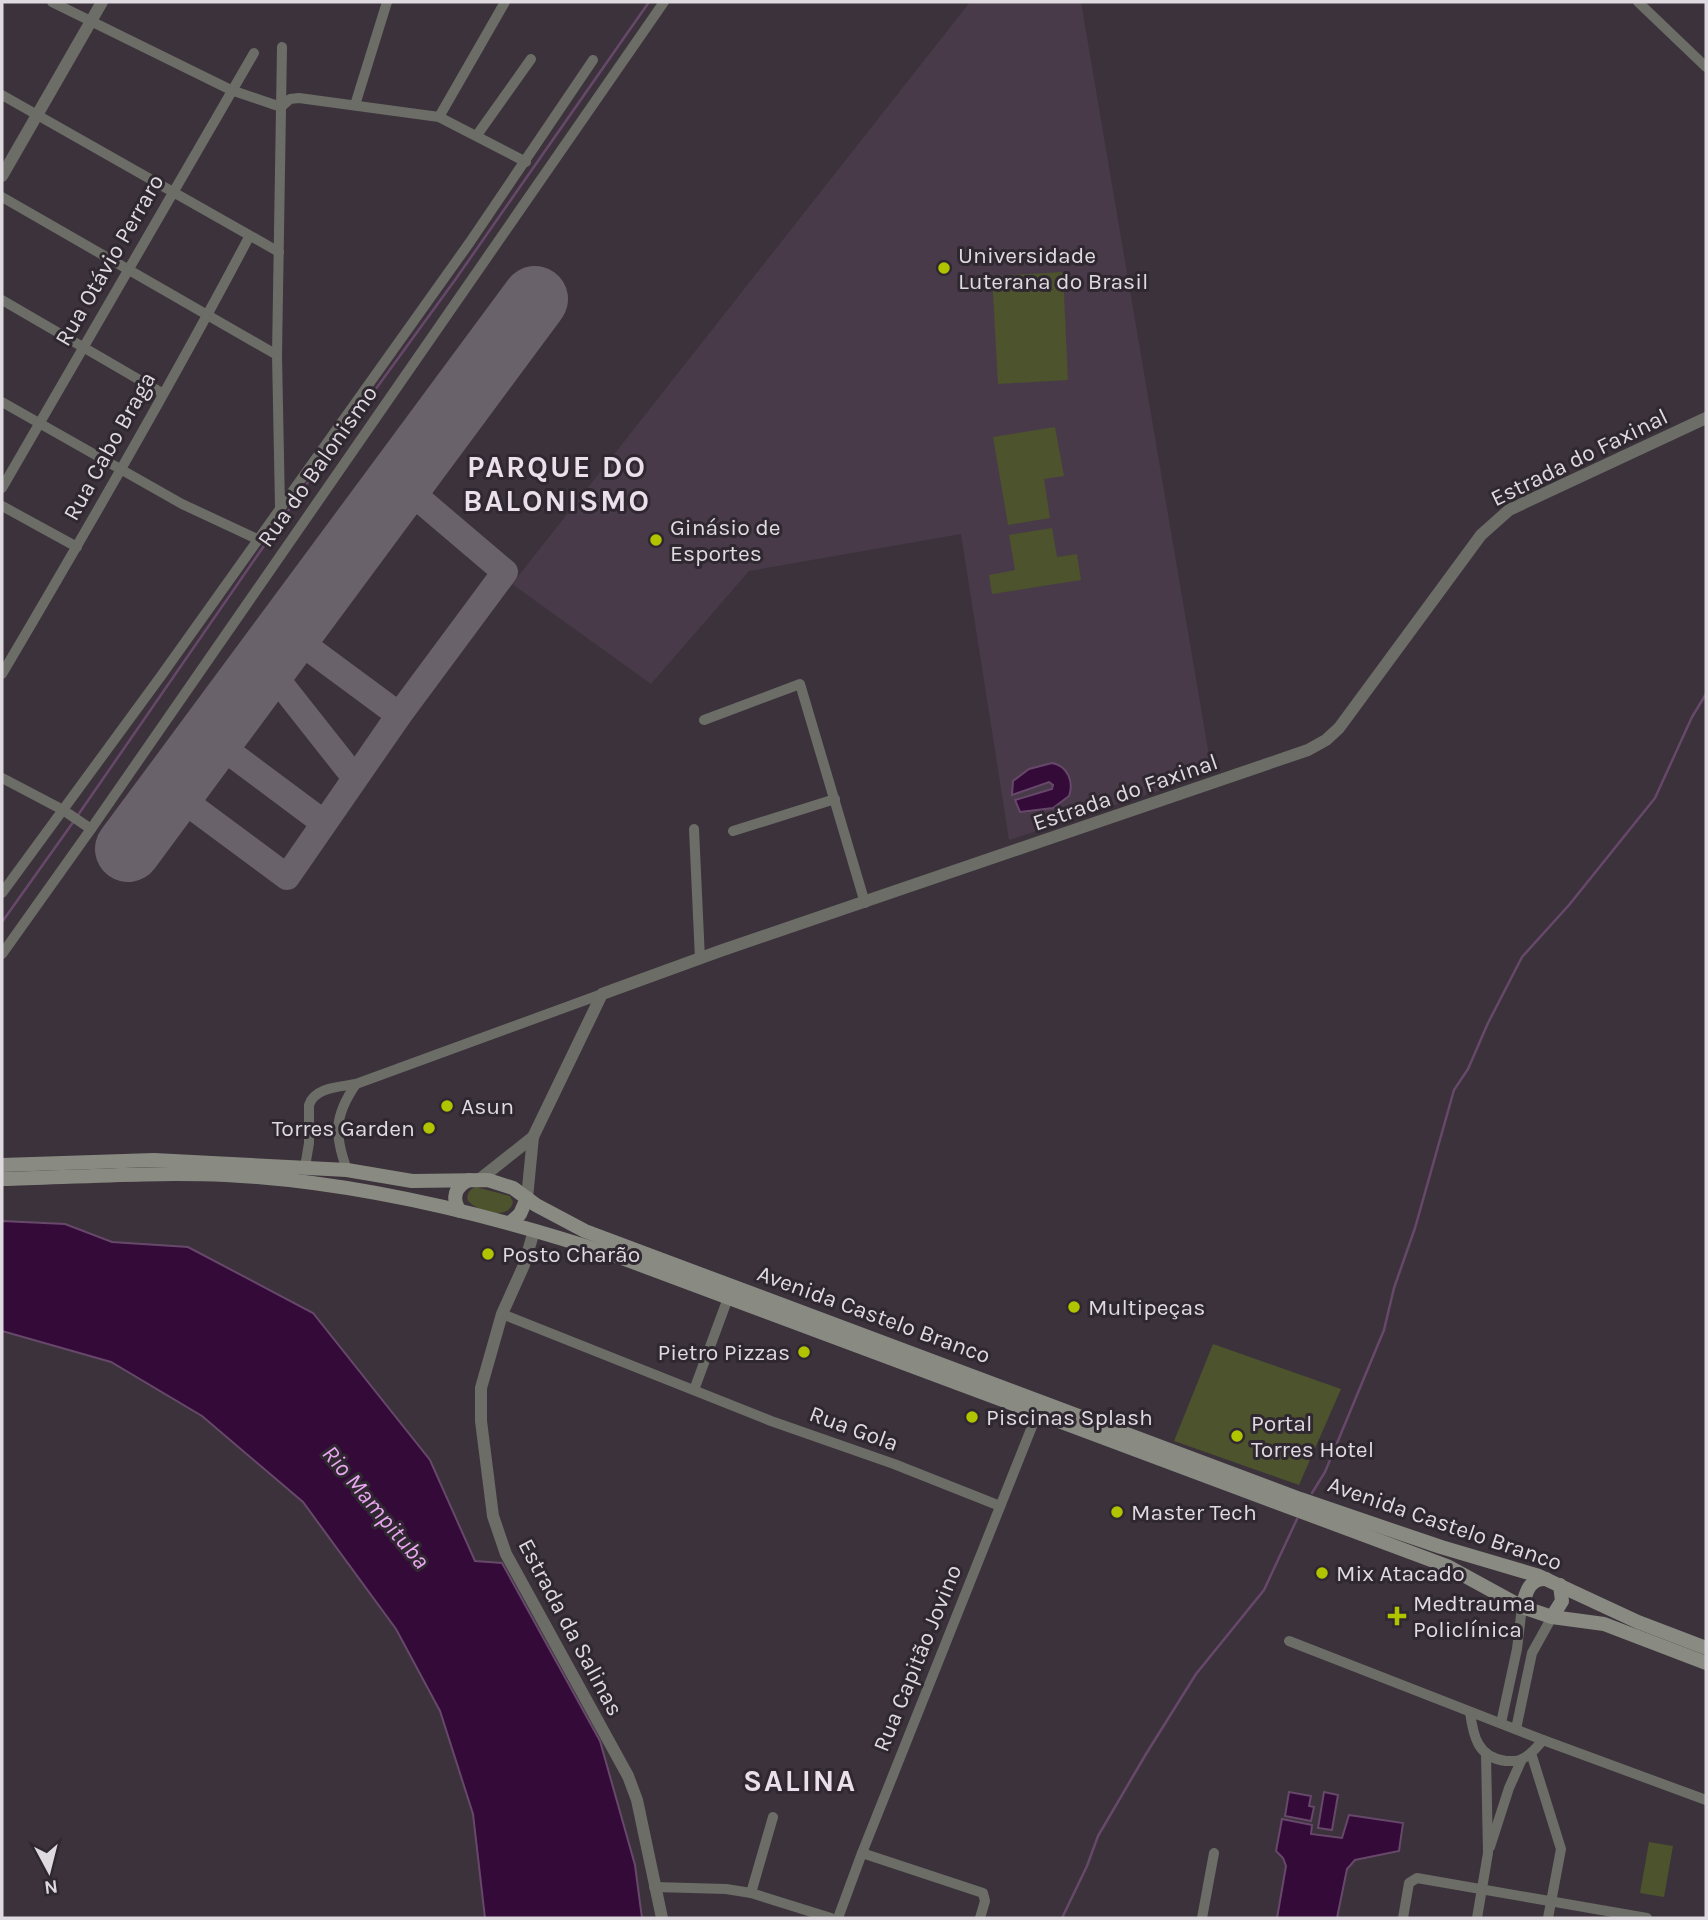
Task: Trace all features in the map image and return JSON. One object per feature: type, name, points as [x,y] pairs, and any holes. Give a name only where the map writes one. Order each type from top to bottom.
[{"type":"main road","name":"Avenida Castelo Branco","points":[[2,1165],[154,1160],[347,1170],[412,1181],[475,1180],[500,1183],[585,1231],[1300,1499],[1441,1548],[1546,1578],[1638,1622],[1706,1648]]},
{"type":"main road","name":"Avenida Castelo Branco","points":[[2,1179],[150,1174],[227,1175],[350,1188],[510,1223],[622,1258],[1447,1566],[1522,1607],[1552,1617],[1604,1624],[1706,1663]]},
{"type":"main road","points":[[460,1211],[455,1203],[456,1192],[461,1185],[475,1180]]},
{"type":"main road","points":[[510,1223],[531,1201]]},
{"type":"main road","points":[[531,1201],[534,1231]]},
{"type":"main road","points":[[1522,1607],[1530,1585],[1540,1578],[1546,1578]]},
{"type":"main road","points":[[1552,1617],[1562,1601],[1560,1585]]},
{"type":"street","points":[[52,2],[231,90],[281,107]]},
{"type":"street","points":[[2,176],[102,2]]},
{"type":"street","points":[[355,105],[387,2]]},
{"type":"street","points":[[439,117],[505,2]]},
{"type":"street","name":"Rua do Balonismo","points":[[2,954],[87,827],[664,2]]},
{"type":"street","points":[[1638,2],[1706,67]]},
{"type":"street","points":[[280,507],[277,355],[282,47]]},
{"type":"street","name":"Rua Otávio Perraro","points":[[2,488],[254,53]]},
{"type":"street","points":[[477,135],[531,59]]},
{"type":"street","name":"Rua do Balonismo","points":[[2,893],[65,812],[526,162],[593,60]]},
{"type":"street","points":[[2,95],[279,252]]},
{"type":"street","points":[[281,107],[290,99],[299,98],[439,117],[526,162]]},
{"type":"street","points":[[2,197],[277,355]]},
{"type":"street","name":"Rua Cabo Braga","points":[[2,674],[77,547],[249,237]]},
{"type":"street","points":[[2,300],[162,393]]},
{"type":"street","points":[[2,401],[182,504],[257,539]]},
{"type":"street","name":"Estrada do Faxinal","points":[[602,994],[1308,750],[1326,740],[1339,728],[1473,545],[1494,521],[1526,501],[1706,418]]},
{"type":"street","points":[[2,506],[77,547]]},
{"type":"street","points":[[704,720],[800,684],[865,903]]},
{"type":"street","points":[[2,778],[87,827]]},
{"type":"street","points":[[733,831],[835,799]]},
{"type":"street","points":[[694,829],[700,959]]},
{"type":"street","points":[[305,1167],[309,1143],[310,1100],[320,1092],[356,1084],[602,994]]},
{"type":"street","points":[[531,1201],[533,1137],[602,994]]},
{"type":"street","points":[[347,1170],[339,1142],[338,1116],[356,1084]]},
{"type":"street","points":[[475,1180],[533,1137]]},
{"type":"street","name":"Estrada da Salinas","points":[[534,1231],[524,1265],[502,1314],[481,1388],[493,1516],[506,1554],[628,1776],[636,1800],[662,1918]]},
{"type":"street","points":[[694,1390],[728,1298]]},
{"type":"street","name":"Rua Gola","points":[[502,1314],[771,1421],[894,1464],[1000,1506]]},
{"type":"street","name":"Rua Capitão Jovino","points":[[838,1918],[1037,1414]]},
{"type":"street","points":[[1501,1723],[1517,1649],[1522,1607]]},
{"type":"street","points":[[1516,1729],[1532,1653],[1552,1617]]},
{"type":"street","points":[[1289,1641],[1706,1800]]},
{"type":"street","points":[[1517,1649],[1532,1653]]},
{"type":"street","points":[[1470,1712],[1473,1735],[1486,1755],[1488,1853],[1477,1918]]},
{"type":"street","points":[[1488,1853],[1509,1788],[1527,1756],[1543,1740]]},
{"type":"street","points":[[1486,1755],[1513,1762],[1527,1756]]},
{"type":"street","points":[[1527,1756],[1561,1849],[1548,1918]]},
{"type":"street","points":[[751,1893],[772,1816]]},
{"type":"street","points":[[862,1853],[983,1893],[985,1902],[980,1918]]},
{"type":"street","points":[[1202,1918],[1214,1853]]},
{"type":"street","points":[[1403,1918],[1409,1884],[1417,1878],[1647,1918]]},
{"type":"street","points":[[654,1887],[726,1889],[751,1893],[831,1918]]},
{"type":"shaded area","name":"Universidade Luterana do Brasil","points":[[970,2],[1081,2],[1212,773],[1009,840],[961,534],[749,571],[651,684],[512,584]]},
{"type":"green space","points":[[1063,272],[1068,380],[998,384],[992,276]]},
{"type":"green space","points":[[1055,427],[1064,476],[1044,479],[1050,518],[1008,525],[993,437]]},
{"type":"green space","points":[[1052,528],[1057,557],[1077,554],[1081,580],[992,594],[989,575],[1015,570],[1009,535]]},
{"type":"green space","points":[[476,1187],[510,1196],[513,1202],[510,1208],[493,1213],[473,1205],[468,1201],[468,1194]]},
{"type":"green space","points":[[1213,1344],[1341,1389],[1299,1485],[1174,1441]]},
{"type":"green space","points":[[1649,1842],[1673,1846],[1664,1897],[1640,1893]]},
{"type":"water","points":[[1052,763],[1066,771],[1071,785],[1069,796],[1053,808],[1020,812],[1015,800],[1052,789],[1053,785],[1049,782],[1012,795],[1013,781],[1029,769]]},
{"type":"water","name":"Rio Mampituba","points":[[2,1221],[65,1224],[112,1242],[188,1247],[313,1313],[430,1460],[475,1561],[502,1563],[600,1741],[635,1865],[642,1918],[485,1918],[473,1814],[440,1711],[396,1629],[303,1502],[202,1416],[111,1362],[2,1331]]},
{"type":"water","points":[[1289,1792],[1311,1796],[1309,1806],[1314,1807],[1311,1821],[1285,1816]]},
{"type":"water","points":[[1324,1792],[1338,1795],[1332,1830],[1318,1828]]},
{"type":"water","points":[[1349,1815],[1403,1823],[1399,1851],[1355,1860],[1347,1869],[1337,1918],[1277,1918],[1286,1866],[1276,1851],[1282,1819],[1312,1825],[1311,1834],[1342,1838]]},
{"type":"waterway","points":[[78,815],[306,485],[455,280],[649,2]]},
{"type":"waterway","points":[[1312,1493],[1325,1472],[1384,1330],[1394,1288],[1415,1228],[1454,1090],[1468,1069],[1522,957],[1569,905],[1655,798],[1692,717],[1706,694]]},
{"type":"waterway","points":[[2,922],[74,821]]},
{"type":"waterway","points":[[1062,1918],[1098,1836],[1146,1754],[1196,1674],[1264,1590],[1297,1519]]},
{"type":"taxiway","points":[[171,791],[287,877],[399,715],[505,572],[399,482]]},
{"type":"taxiway","points":[[288,633],[399,715]]},
{"type":"taxiway","points":[[265,664],[355,778]]},
{"type":"taxiway","points":[[210,738],[324,823]]},
{"type":"runway","points":[[128,849],[535,299]]},
{"type":"place","name":"Universidade Luterana do Brasil","points":[[944,268]]},
{"type":"place","name":"Ginásio de Esportes","points":[[656,540]]},
{"type":"place","name":"Asun","points":[[447,1106]]},
{"type":"place","name":"Torres Garden","points":[[429,1128]]},
{"type":"place","name":"Posto Charão","points":[[488,1254]]},
{"type":"place","name":"Multipeças","points":[[1074,1307]]},
{"type":"place","name":"Pietro Pizzas","points":[[804,1352]]},
{"type":"place","name":"Piscinas Splash","points":[[972,1417]]},
{"type":"place","name":"Portal Torres Hotel","points":[[1237,1436]]},
{"type":"place","name":"Master Tech","points":[[1117,1512]]},
{"type":"place","name":"Mix Atacado","points":[[1322,1573]]},
{"type":"place","name":"Medtrauma Policlínica","points":[[1397,1616]]},
{"type":"district","name":"PARQUE DO BALONISMO","points":[[557,484]]},
{"type":"district","name":"SALINA","points":[[800,1781]]}]
